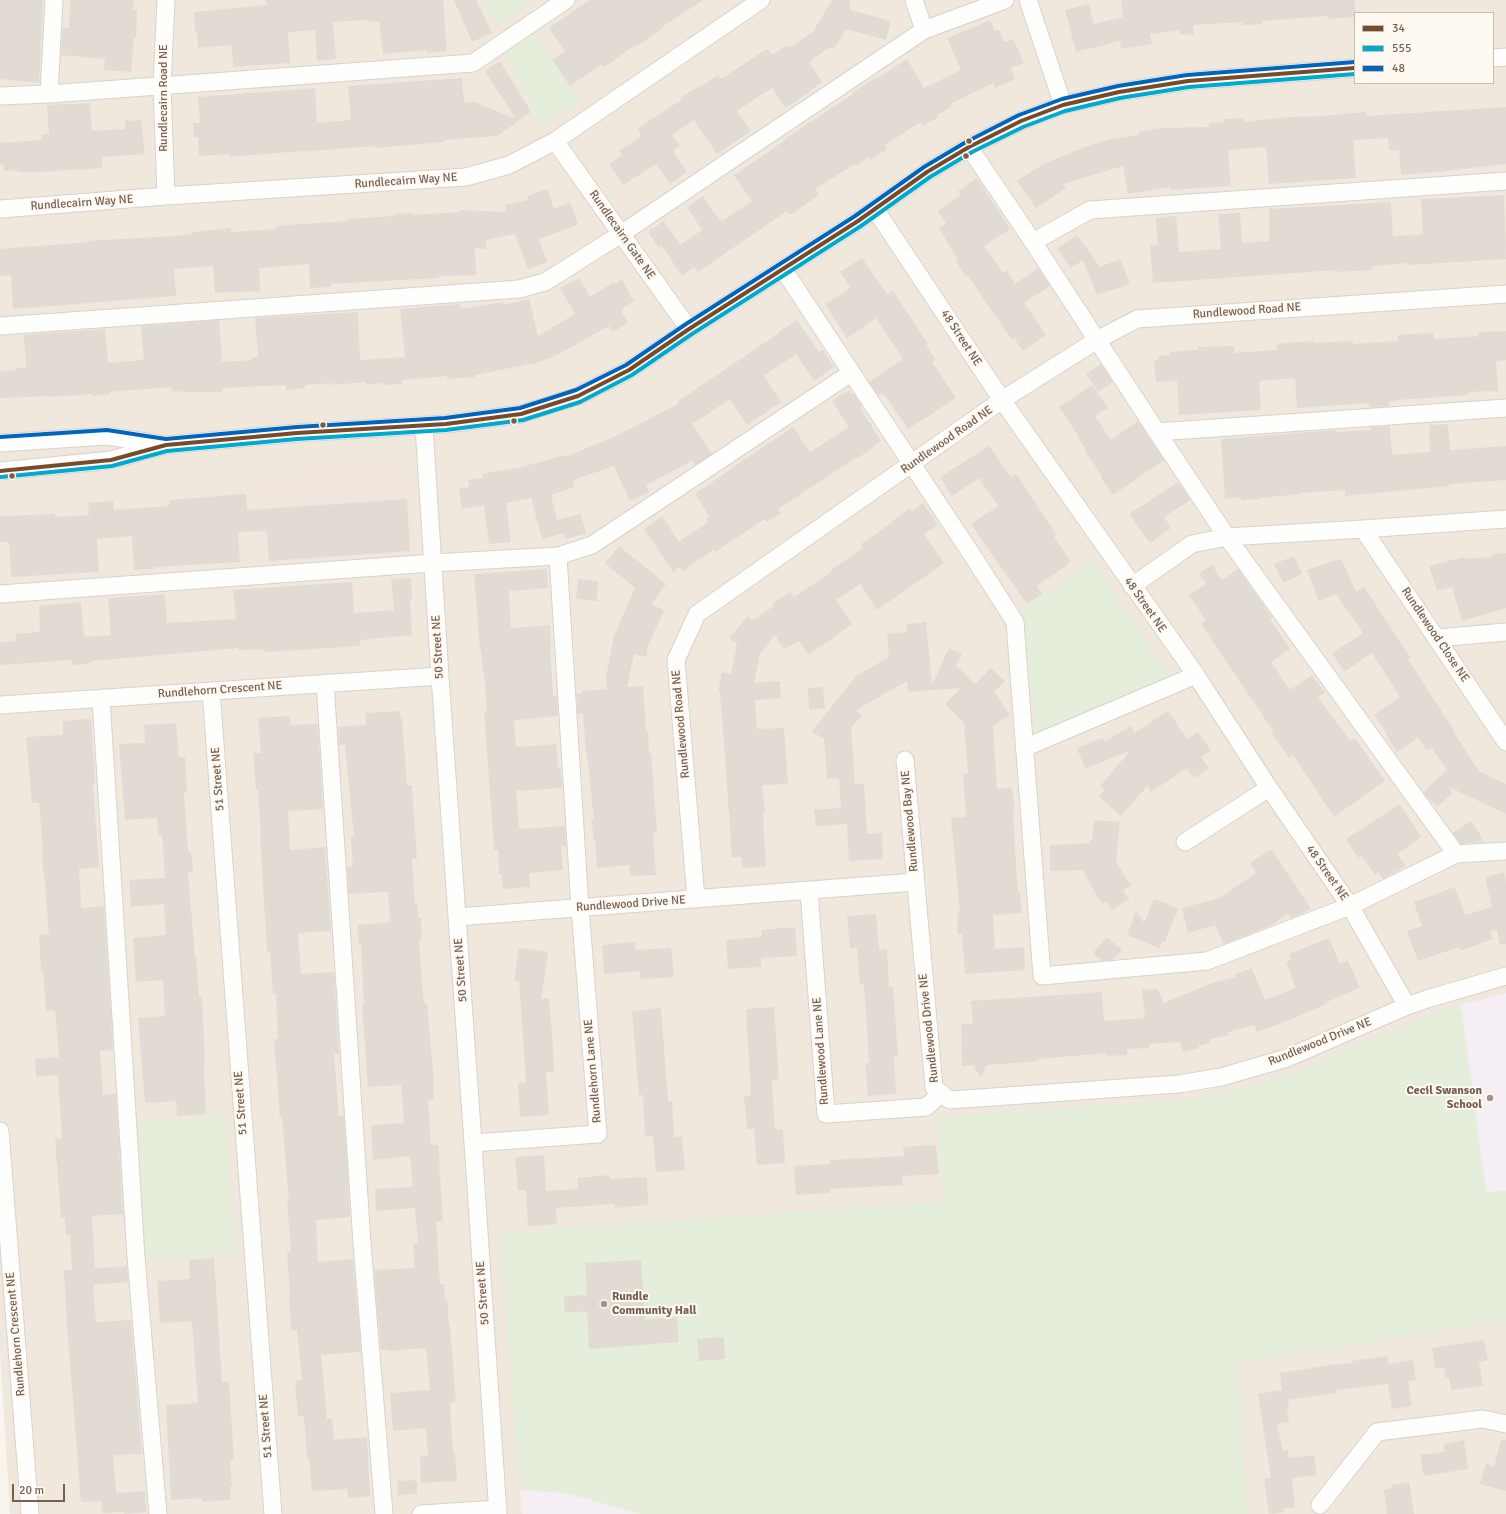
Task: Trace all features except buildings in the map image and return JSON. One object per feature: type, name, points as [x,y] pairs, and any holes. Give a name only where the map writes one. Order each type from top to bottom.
[{"type":"street","points":[[49,94],[54,0]]},
{"type":"street","name":"Rundlecairn Road NE","points":[[166,0],[162,86],[166,196]]},
{"type":"street","points":[[0,96],[49,94],[473,63],[566,0]]},
{"type":"street","name":"Rundlecairn Way NE","points":[[0,209],[166,196],[466,177],[509,165],[555,141],[761,0]]},
{"type":"street","points":[[914,0],[924,30]]},
{"type":"street","points":[[0,326],[520,289],[545,282],[621,234],[924,30],[1005,0]]},
{"type":"street","points":[[1028,0],[1063,105]]},
{"type":"street","points":[[1494,58],[1506,57]]},
{"type":"street","points":[[0,471],[110,460],[166,444],[297,433],[424,426],[521,414],[578,396],[629,370],[689,329],[875,209],[927,172],[969,147],[1021,121],[1063,105],[1119,92],[1188,81],[1354,68]]},
{"type":"street","name":"Rundlecairn Gate NE","points":[[555,141],[689,329]]},
{"type":"street","points":[[969,147],[1227,537],[1456,854]]},
{"type":"street","points":[[1033,242],[1090,210],[1506,181]]},
{"type":"street","name":"48 Street NE","points":[[875,209],[891,230],[1002,400],[1196,675],[1269,788],[1350,906],[1407,1006]]},
{"type":"street","points":[[783,269],[1015,622],[1042,976],[1207,961],[1350,906],[1456,854],[1506,851]]},
{"type":"street","name":"Rundlewood Road NE","points":[[696,899],[676,660],[697,614],[1002,400],[1098,340],[1137,319],[1506,294]]},
{"type":"street","points":[[0,594],[434,563],[558,556],[592,545],[851,372]]},
{"type":"street","points":[[1157,432],[1506,408]]},
{"type":"street","name":"50 Street NE","points":[[424,426],[498,1511]]},
{"type":"street","points":[[0,443],[107,436],[166,444]]},
{"type":"street","points":[[1132,586],[1192,544],[1227,537],[1364,529],[1506,518]]},
{"type":"street","name":"Rundlewood Close NE","points":[[1364,529],[1506,742]]},
{"type":"street","points":[[558,556],[580,908]]},
{"type":"street","points":[[1437,638],[1506,632]]},
{"type":"street","points":[[1024,748],[1196,675]]},
{"type":"street","name":"Rundlehorn Crescent NE","points":[[0,705],[440,676]]},
{"type":"street","points":[[325,683],[362,1243],[384,1514]]},
{"type":"street","name":"51 Street NE","points":[[211,691],[273,1514]]},
{"type":"street","points":[[101,698],[136,1257],[158,1514]]},
{"type":"street","name":"Rundlewood Bay NE","points":[[905,760],[915,882]]},
{"type":"street","points":[[1185,842],[1269,788]]},
{"type":"street","name":"Rundlewood Drive NE","points":[[457,917],[915,882],[934,1088],[950,1100],[1179,1084],[1214,1078],[1287,1058],[1407,1006],[1506,976]]},
{"type":"street","name":"Rundlewood Lane NE","points":[[809,891],[826,1114],[926,1107],[942,1093]]},
{"type":"street","name":"Rundlehorn Lane NE","points":[[474,1143],[598,1134],[580,908]]},
{"type":"street","name":"Rundlehorn Crescent NE","points":[[0,1131],[30,1514]]},
{"type":"street","points":[[1320,1505],[1377,1432],[1482,1419],[1506,1424]]},
{"type":"street","points":[[420,1514],[498,1511]]},
{"type":"shaded area","points":[[0,0],[1506,0],[1506,1514],[10,1514],[0,1350]]},
{"type":"shaded area","points":[[393,464],[409,469],[415,553],[256,563],[250,473]]},
{"type":"shaded area","name":"Cecil Swanson School","points":[[1506,993],[1506,1191],[1486,1192],[1461,1005]]},
{"type":"shaded area","points":[[520,1490],[567,1493],[641,1514],[522,1514]]},
{"type":"green space","points":[[483,0],[526,0],[529,5],[497,25]]},
{"type":"green space","points":[[532,32],[581,101],[542,124],[505,55],[515,40]]},
{"type":"green space","points":[[1092,561],[1170,678],[1041,735],[1036,726],[1022,612]]},
{"type":"green space","points":[[1461,1005],[1486,1192],[1506,1191],[1506,1320],[1238,1363],[1247,1514],[641,1514],[567,1493],[520,1490],[501,1233],[943,1202],[938,1117],[1202,1098],[1287,1076],[1421,1019]]},
{"type":"green space","points":[[225,1116],[235,1254],[145,1260],[136,1122]]},
{"type":"transit line","name":"48","points":[[0,437],[107,430],[166,439],[297,427],[445,418],[520,408],[576,390],[626,365],[686,324],[855,216],[924,167],[966,142],[1019,115],[1062,99],[1118,86],[1187,75],[1354,62]]},
{"type":"transit line","name":"34","points":[[0,471],[111,460],[166,445],[297,433],[446,424],[521,414],[578,396],[629,370],[689,329],[858,221],[927,172],[969,147],[1021,121],[1063,105],[1119,92],[1188,81],[1354,68]]},
{"type":"transit line","name":"555","points":[[1,477],[112,466],[167,451],[297,439],[446,430],[523,420],[580,402],[632,375],[692,334],[861,226],[930,177],[972,152],[1023,127],[1065,111],[1120,98],[1189,87],[1354,74]]},
{"type":"place","name":"Cecil Swanson School","points":[[1490,1098]]},
{"type":"place","name":"Rundle Community Hall","points":[[604,1304]]}]
